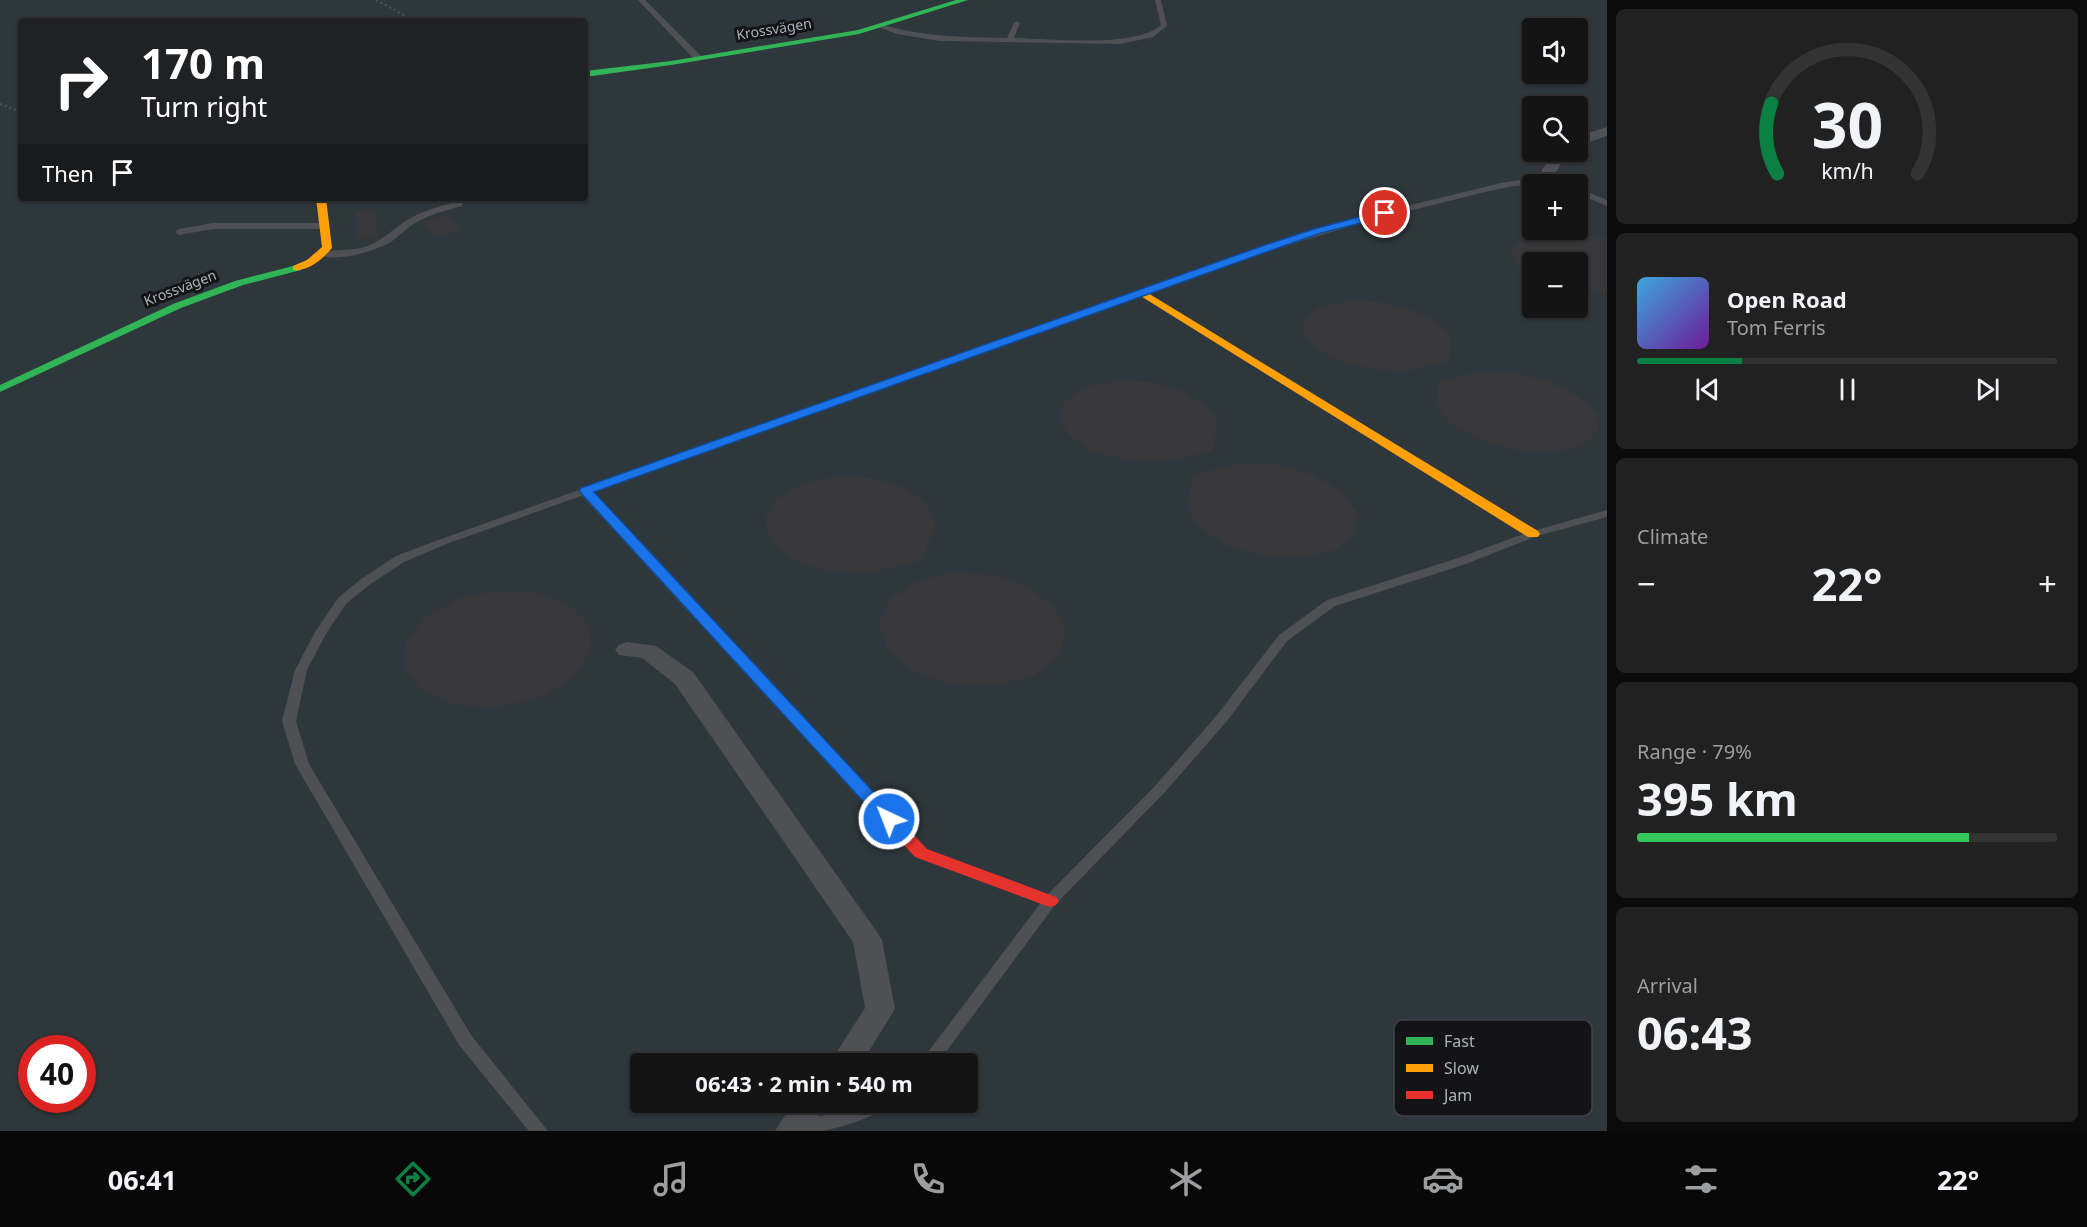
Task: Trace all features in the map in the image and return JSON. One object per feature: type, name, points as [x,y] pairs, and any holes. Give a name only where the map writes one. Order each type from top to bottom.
[{"type":"street","name":"Krossvägen","points":[[588,74],[859,32],[964,0]]},
{"type":"street","points":[[1588,138],[1607,131]]},
{"type":"street","points":[[321,201],[327,248],[323,254]]},
{"type":"street","name":"Krossvägen","points":[[0,389],[159,312],[241,282],[308,264],[323,254]]},
{"type":"street","points":[[1143,293],[1533,534]]},
{"type":"street","points":[[585,491],[921,853],[1050,901]]},
{"type":"street","points":[[627,650],[648,651],[684,678],[867,940],[880,1009],[851,1053]]},
{"type":"street","points":[[791,1131],[805,1113]]},
{"type":"lane","points":[[641,0],[698,58]]},
{"type":"lane","points":[[879,26],[917,36],[1009,41],[1094,43],[1141,39],[1161,30],[1165,25],[1158,0]]},
{"type":"lane","points":[[1009,41],[1017,23]]},
{"type":"lane","points":[[539,1131],[465,1040],[302,764],[289,722],[302,670],[321,632],[342,601],[364,582],[400,559],[492,523],[1317,231],[1514,183],[1522,183]]},
{"type":"lane","points":[[1588,195],[1607,203]]},
{"type":"lane","points":[[323,254],[344,254],[369,249],[387,240],[416,219],[459,204]]},
{"type":"lane","points":[[179,232],[213,226],[324,226]]},
{"type":"lane","points":[[935,1053],[1050,901],[1160,789],[1222,718],[1283,638],[1331,603],[1462,561],[1533,534],[1607,513]]},
{"type":"lane","points":[[796,1131],[858,1113]]},
{"type":"path","points":[[376,0],[409,18]]},
{"type":"path","points":[[0,104],[18,111]]},
{"type":"shaded area","points":[[0,0],[1607,0],[1607,1131],[0,1131]]},
{"type":"building","points":[[375,209],[378,236],[357,238],[356,211]]},
{"type":"building","points":[[446,216],[462,230],[436,237],[421,222]]},
{"type":"building","points":[[1588,236],[1607,238],[1607,293],[1588,291],[1588,252],[1522,252],[1522,268],[1517,264],[1512,253],[1515,244],[1522,240],[1588,240]]},
{"type":"building","points":[[1348,301],[1380,302],[1411,310],[1437,322],[1451,337],[1450,361],[1407,371],[1373,369],[1340,361],[1315,348],[1303,332],[1305,318],[1321,307]]},
{"type":"building","points":[[1480,372],[1515,373],[1549,382],[1578,396],[1596,413],[1598,431],[1583,445],[1554,452],[1517,450],[1481,440],[1452,425],[1436,407],[1438,381]]},
{"type":"building","points":[[1116,381],[1150,382],[1182,391],[1206,405],[1218,423],[1212,451],[1163,462],[1126,460],[1092,451],[1069,435],[1059,417],[1066,400],[1086,387]]},
{"type":"building","points":[[1242,463],[1279,465],[1314,475],[1342,492],[1357,512],[1355,533],[1336,550],[1303,558],[1263,556],[1226,545],[1198,526],[1186,505],[1193,475]]},
{"type":"building","points":[[836,476],[872,478],[905,488],[928,505],[935,526],[921,561],[865,573],[825,571],[791,559],[770,541],[765,519],[776,499],[802,484]]},
{"type":"building","points":[[952,573],[992,575],[1028,587],[1055,607],[1066,632],[1058,657],[1033,676],[994,686],[951,684],[912,670],[887,649],[879,623],[890,599],[916,582]]},
{"type":"building","points":[[497,591],[536,593],[569,605],[589,625],[591,651],[574,676],[542,697],[499,707],[456,705],[422,691],[404,668],[405,642],[424,618],[457,599]]},
{"type":"traffic: fast","points":[[588,74],[671,63],[859,32],[964,0]]},
{"type":"traffic: fast","points":[[0,389],[177,306],[239,283],[297,268]]},
{"type":"traffic: fast","points":[[585,491],[873,802]]},
{"type":"traffic: slow","points":[[297,268],[311,262],[327,248],[321,201]]},
{"type":"traffic: slow","points":[[1143,293],[1533,534]]},
{"type":"traffic: jam","points":[[873,802],[921,853],[1050,901]]},
{"type":"route","points":[[889,819],[585,491],[1317,231],[1385,213]]}]
